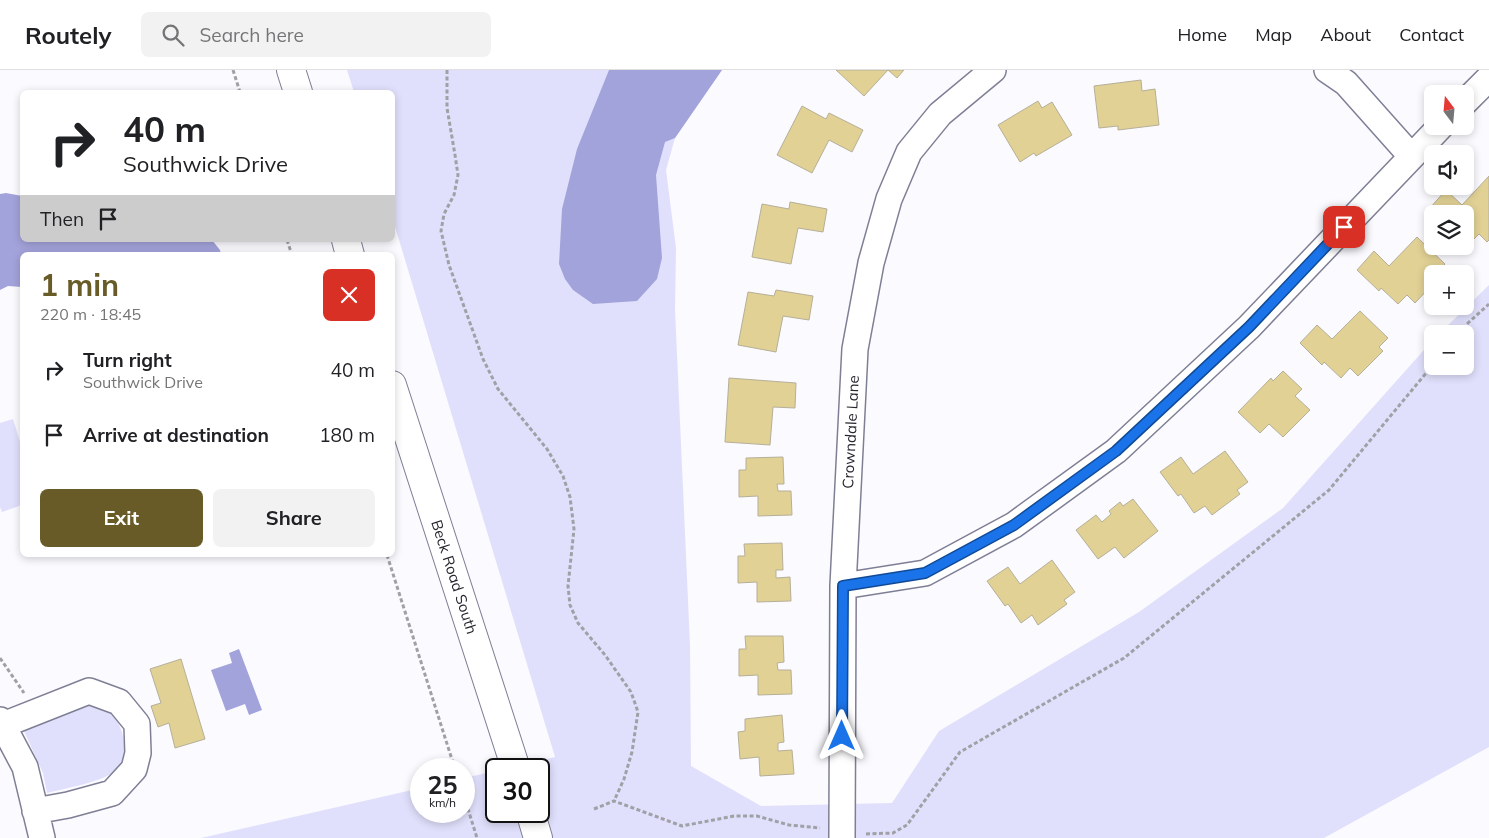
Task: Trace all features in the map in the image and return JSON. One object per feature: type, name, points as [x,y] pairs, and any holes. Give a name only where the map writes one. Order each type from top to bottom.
[{"type":"main road","points":[[291,70],[297,90]]},
{"type":"main road","name":"Beck Road South","points":[[395,394],[512,758]]},
{"type":"main road","points":[[534,823],[538,838]]},
{"type":"street","name":"Crowndale Lane","points":[[842,834],[843,586],[855,350],[871,263],[889,199],[909,152],[940,114],[993,70]]},
{"type":"street","points":[[1327,70],[1346,83],[1411,156]]},
{"type":"street","points":[[1474,93],[1489,78]]},
{"type":"street","points":[[843,586],[925,573],[1014,525],[1116,451],[1249,327],[1432,135]]},
{"type":"street","points":[[35,811],[68,805],[112,792],[134,769],[138,753],[137,724],[119,702],[88,684],[1,723],[25,767],[35,811],[42,838]]},
{"type":"path","points":[[233,70],[239,90]]},
{"type":"path","points":[[447,70],[447,108],[458,175],[454,195],[444,214],[441,231],[449,265],[483,359],[498,389],[548,449],[563,476],[570,497],[574,529],[568,586],[570,605],[578,623],[631,692],[638,712],[632,752],[624,779],[614,801]]},
{"type":"path","points":[[1468,325],[1489,304]]},
{"type":"path","points":[[594,809],[614,801],[682,826],[734,816],[757,816],[789,825],[842,834],[893,833],[907,825],[960,752],[1124,658],[1329,490],[1425,375]]},
{"type":"path","points":[[389,557],[452,758]]},
{"type":"path","points":[[0,658],[27,698]]},
{"type":"path","points":[[472,823],[477,838]]},
{"type":"shaded area","points":[[347,70],[722,70],[675,138],[666,170],[676,248],[675,310],[690,645],[691,766],[761,806],[892,803],[939,731],[1139,612],[1283,508],[1424,350],[1424,375],[1474,375],[1474,325],[1448,325],[1458,315],[1474,315],[1474,300],[1489,285],[1489,747],[1324,838],[201,838],[410,790],[410,823],[475,823],[475,776],[485,773],[485,823],[550,823],[550,758],[555,757],[395,227],[395,90],[353,90]]},
{"type":"shaded area","points":[[13,419],[20,442],[20,506],[2,512],[0,507],[0,423]]},
{"type":"shaded area","points":[[79,706],[98,706],[113,716],[119,724],[124,743],[124,753],[121,762],[116,770],[103,778],[47,793],[43,773],[24,731]]},
{"type":"water","points":[[609,70],[722,70],[675,138],[665,142],[656,175],[662,258],[657,279],[637,301],[593,304],[573,290],[565,279],[559,264],[562,209],[577,149]]},
{"type":"water","points":[[0,194],[20,196],[20,242],[214,242],[220,252],[20,252],[20,287],[8,286],[0,290]]},
{"type":"water","points":[[239,649],[262,710],[249,715],[245,704],[226,711],[211,670],[232,663],[229,653]]},
{"type":"building","points":[[836,70],[888,70],[864,96]]},
{"type":"building","points":[[888,70],[904,70],[897,78]]},
{"type":"building","points":[[1141,80],[1142,91],[1155,89],[1159,125],[1118,130],[1118,126],[1099,128],[1094,86]]},
{"type":"building","points":[[1038,101],[1042,108],[1052,102],[1072,135],[1036,156],[1034,153],[1020,162],[998,125]]},
{"type":"building","points":[[802,106],[826,119],[829,113],[863,130],[852,152],[829,140],[812,173],[777,155]]},
{"type":"building","points":[[1489,176],[1489,240],[1487,242],[1479,234],[1474,239],[1474,205],[1462,205],[1471,195],[1474,195],[1474,192]]},
{"type":"building","points":[[1442,195],[1451,195],[1462,205],[1433,205]]},
{"type":"building","points":[[790,202],[827,209],[823,232],[798,228],[791,264],[752,257],[762,204],[789,209]]},
{"type":"building","points":[[1417,237],[1424,244],[1424,255],[1436,255],[1445,264],[1424,265],[1424,293],[1415,303],[1407,295],[1398,304],[1381,288],[1379,291],[1357,270],[1374,251],[1389,266]]},
{"type":"building","points":[[776,290],[813,296],[809,320],[783,316],[776,352],[738,345],[748,292],[774,296]]},
{"type":"building","points":[[1360,311],[1388,338],[1379,347],[1383,351],[1358,376],[1350,368],[1341,378],[1324,362],[1322,365],[1300,343],[1317,325],[1332,339]]},
{"type":"building","points":[[1283,371],[1302,389],[1295,396],[1310,410],[1283,437],[1269,424],[1260,433],[1238,412],[1271,378],[1273,381]]},
{"type":"building","points":[[729,378],[796,383],[795,408],[773,407],[770,445],[725,442]]},
{"type":"building","points":[[1225,451],[1248,482],[1237,490],[1240,494],[1212,515],[1205,506],[1194,513],[1181,494],[1178,496],[1160,472],[1181,457],[1193,474]]},
{"type":"building","points":[[783,457],[784,484],[777,484],[778,491],[791,491],[792,515],[758,516],[758,496],[739,497],[739,470],[746,470],[746,458]]},
{"type":"building","points":[[1133,499],[1158,531],[1124,558],[1115,547],[1098,559],[1076,530],[1096,515],[1102,522],[1111,514],[1109,511],[1120,502],[1123,506]]},
{"type":"building","points":[[782,543],[783,570],[776,570],[776,578],[790,577],[791,601],[757,602],[757,582],[738,583],[738,556],[745,556],[744,544]]},
{"type":"building","points":[[1052,560],[1075,592],[1064,600],[1067,604],[1038,625],[1032,615],[1021,623],[1008,604],[1005,606],[987,581],[1008,567],[1020,584]]},
{"type":"building","points":[[745,636],[783,636],[784,662],[777,663],[778,670],[791,670],[792,694],[758,695],[758,675],[739,676],[739,649],[746,649]]},
{"type":"building","points":[[181,659],[205,739],[175,748],[169,723],[158,727],[151,706],[161,703],[150,669]]},
{"type":"building","points":[[782,715],[784,742],[778,743],[778,751],[792,750],[794,774],[760,776],[759,757],[740,759],[738,732],[745,731],[745,719]]},
{"type":"route","points":[[842,736],[843,586],[925,573],[1014,525],[1116,451],[1249,327],[1344,227]]}]
